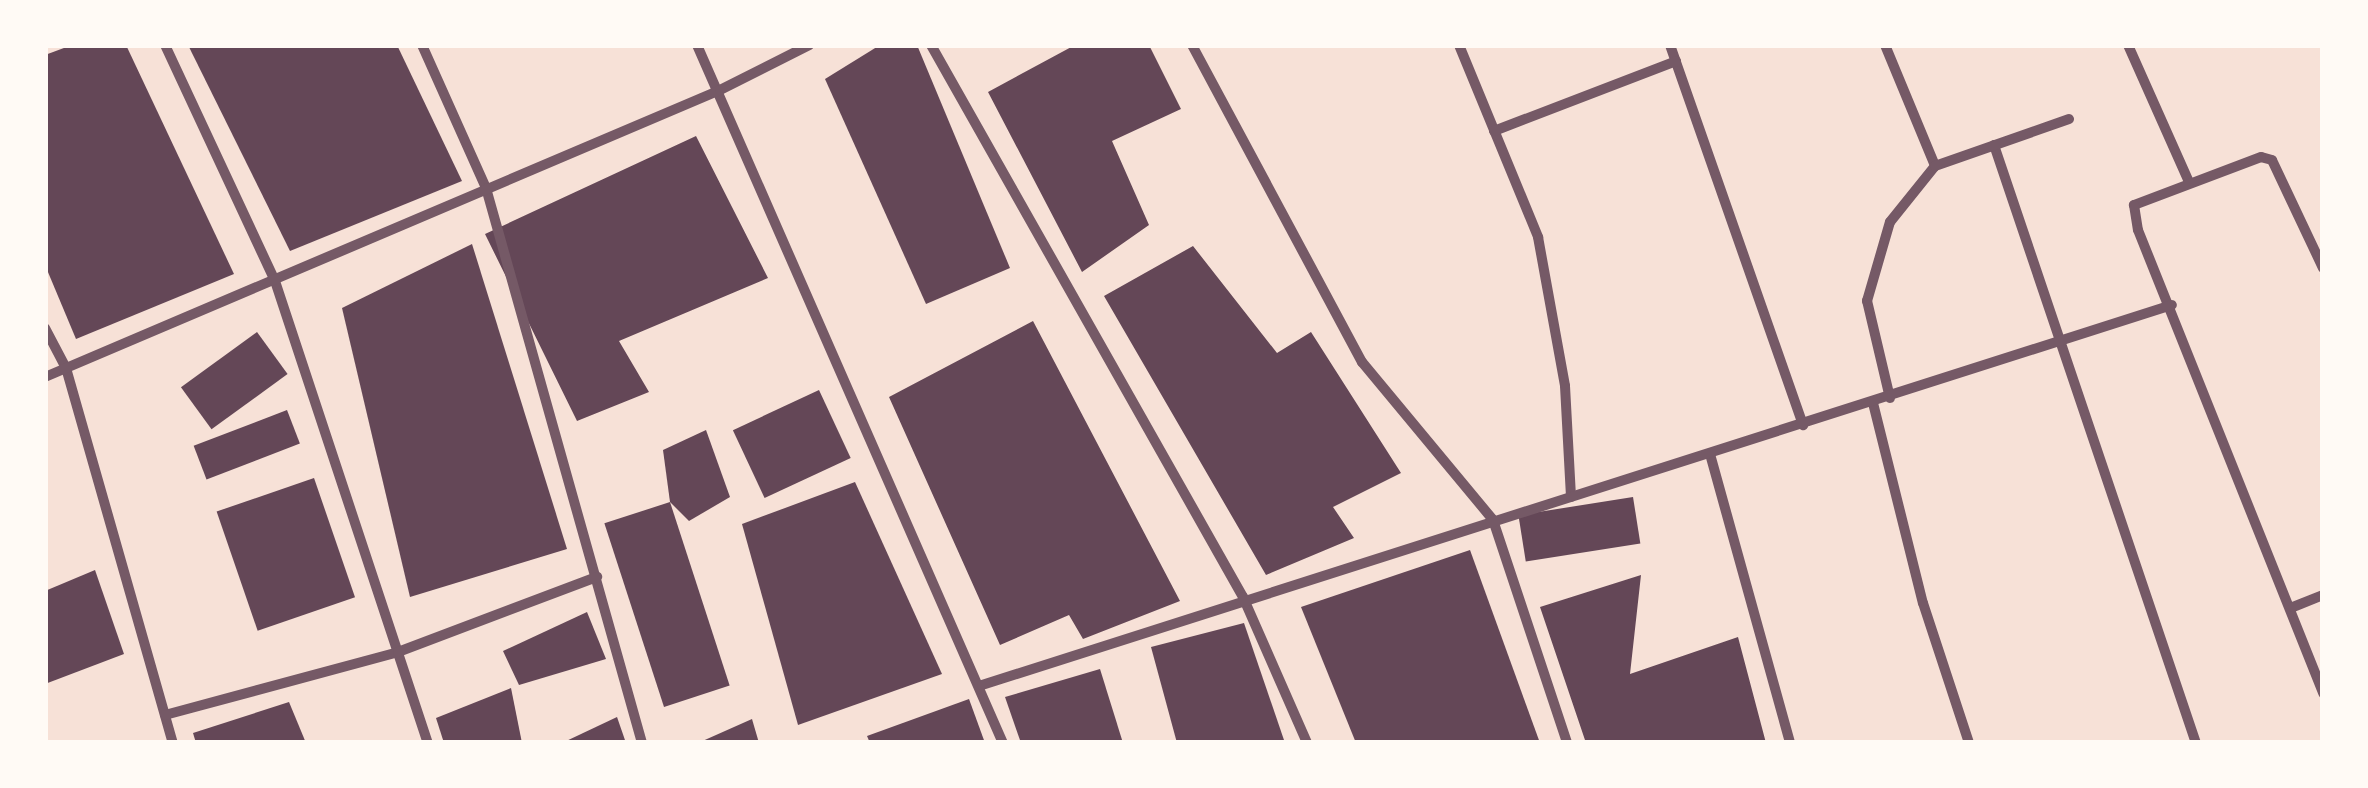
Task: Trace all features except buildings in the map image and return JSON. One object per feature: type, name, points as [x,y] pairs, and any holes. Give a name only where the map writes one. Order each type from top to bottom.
[{"type":"street","points":[[165,45],[275,281],[428,743]]},
{"type":"street","points":[[422,45],[486,188],[642,743]]},
{"type":"street","points":[[697,45],[982,685],[1003,743]]},
{"type":"street","points":[[45,377],[720,90],[809,45]]},
{"type":"street","points":[[931,45],[1243,596],[1307,743]]},
{"type":"street","points":[[1192,45],[1362,362],[1493,520],[1567,743]]},
{"type":"street","points":[[1459,45],[1538,238],[1564,386],[1571,497]]},
{"type":"street","points":[[1670,45],[1802,426]]},
{"type":"street","points":[[1885,45],[1935,166]]},
{"type":"street","points":[[2128,45],[2189,182]]},
{"type":"street","points":[[1494,132],[1676,61]]},
{"type":"street","points":[[1890,398],[1867,300],[1890,222],[1935,166],[2070,119]]},
{"type":"street","points":[[1994,145],[2196,743]]},
{"type":"street","points":[[2323,268],[2272,160],[2261,157],[2134,206],[2293,607],[2323,693]]},
{"type":"street","points":[[982,685],[1243,596],[2061,345],[2172,305]]},
{"type":"street","points":[[45,328],[66,368],[174,743]]},
{"type":"street","points":[[1874,403],[1923,602],[1968,743]]},
{"type":"street","points":[[1710,454],[1790,743]]},
{"type":"street","points":[[165,715],[398,652],[597,577]]},
{"type":"street","points":[[2293,607],[2323,595]]}]
